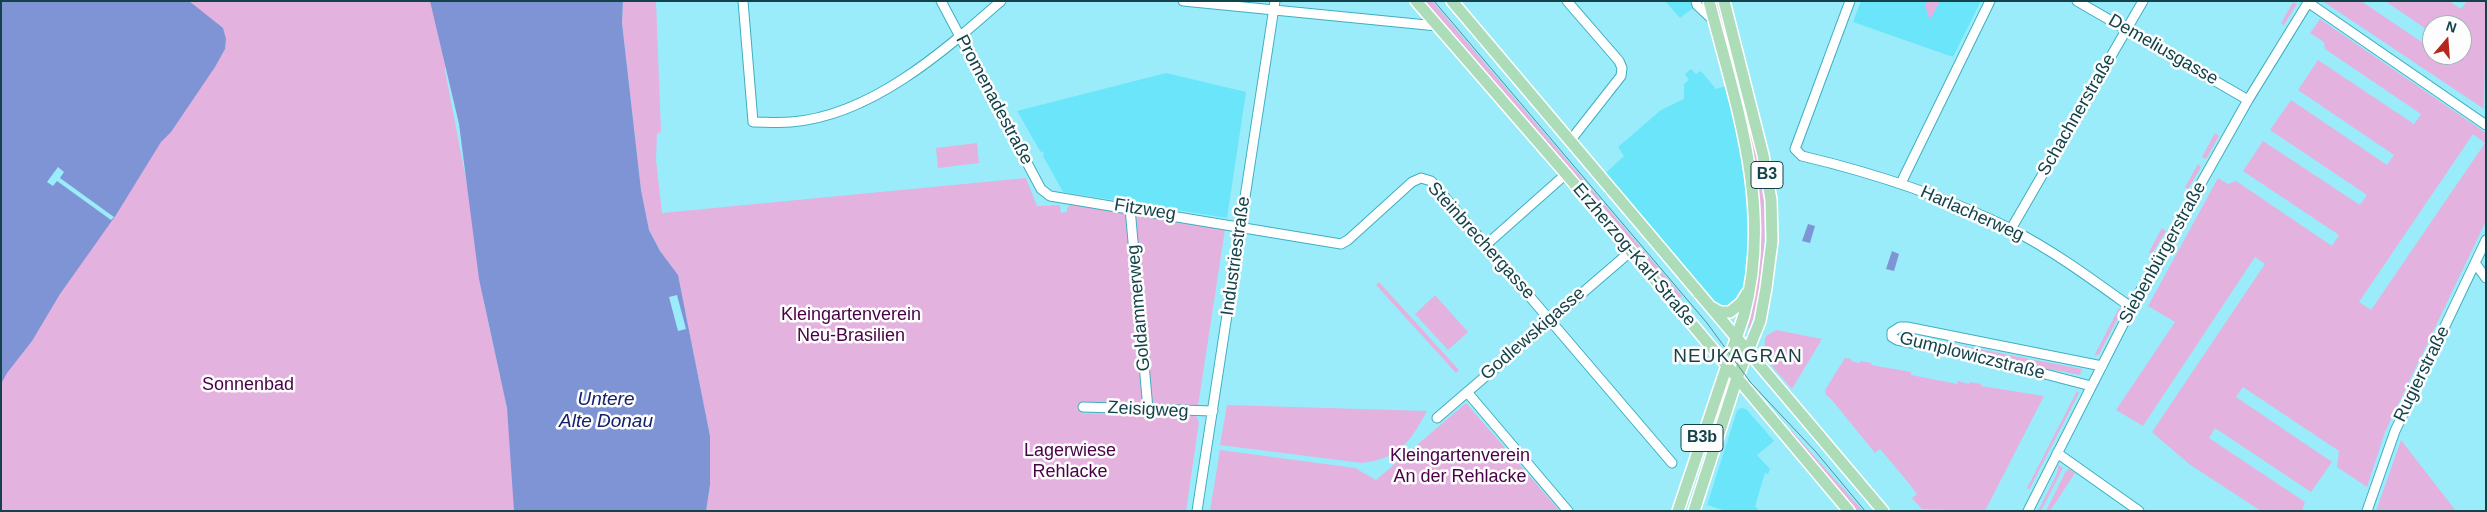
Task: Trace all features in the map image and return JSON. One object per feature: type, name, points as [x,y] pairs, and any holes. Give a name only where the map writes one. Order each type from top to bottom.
[{"type":"main road","name":"Erzherzog-Karl-Straße","points":[[1416,1],[1566,174],[1849,511]]},
{"type":"main road","name":"Erzherzog-Karl-Straße","points":[[1452,1],[1883,511]]},
{"type":"main road","name":"B3","points":[[1709,1],[1752,173],[1756,209],[1756,242],[1752,286],[1726,366]]},
{"type":"main road","name":"B3","points":[[1724,1],[1757,126],[1771,200],[1772,242],[1766,288],[1760,321],[1748,351]]},
{"type":"main road","points":[[1711,308],[1725,313],[1733,311],[1752,286]]},
{"type":"main road","name":"B3b","points":[[1694,511],[1736,378],[1748,351]]},
{"type":"main road","name":"B3b","points":[[1678,511],[1726,366]]},
{"type":"street","points":[[743,1],[753,122],[792,122],[827,115],[895,86],[961,36],[1001,1]]},
{"type":"street","name":"Promenadestraße","points":[[941,1],[1041,189],[1050,196]]},
{"type":"street","points":[[1183,1],[1274,6],[1437,26]]},
{"type":"street","points":[[1567,1],[1619,61],[1622,68],[1621,76],[1570,141]]},
{"type":"street","points":[[1696,1],[1697,5],[1714,21]]},
{"type":"street","name":"Harlacherweg","points":[[1850,1],[1798,140],[1797,151],[1802,156],[1857,169],[1901,183],[2011,230],[2077,269],[2132,308]]},
{"type":"street","points":[[1901,183],[1990,1]]},
{"type":"street","name":"Demeliusgasse","points":[[2077,1],[2248,100]]},
{"type":"street","name":"Schachnerstraße","points":[[2011,230],[2143,1]]},
{"type":"street","points":[[2309,2],[2486,124]]},
{"type":"street","name":"Siebenbürgerstraße","points":[[2028,511],[2132,308],[2248,100],[2309,2]]},
{"type":"street","name":"Industriestraße","points":[[1197,511],[1274,6]]},
{"type":"street","points":[[1487,244],[1566,174]]},
{"type":"street","name":"Steinbrechergasse","points":[[1241,226],[1341,244],[1348,240],[1412,182],[1421,178],[1431,181],[1487,244],[1672,463]]},
{"type":"street","name":"Fitzweg","points":[[1050,196],[1241,226]]},
{"type":"street","name":"Goldammerweg","points":[[1130,208],[1148,409]]},
{"type":"street","name":"Rugierstraße","points":[[2367,511],[2395,431],[2486,240]]},
{"type":"street","name":"Godlewskigasse","points":[[1437,418],[1630,252]]},
{"type":"street","points":[[2475,263],[2486,278]]},
{"type":"street","name":"Gumplowiczstraße","points":[[2091,386],[1980,357],[1897,340],[1892,337],[1892,332],[1900,327],[1907,327],[2102,366]]},
{"type":"street","points":[[1467,392],[1568,511]]},
{"type":"street","name":"Zeisigweg","points":[[1083,407],[1213,412]]},
{"type":"street","points":[[2057,453],[2139,511]]},
{"type":"shaded area","points":[[1665,1],[1702,1],[1703,5],[1692,9],[1680,18]]},
{"type":"shaded area","points":[[1861,1],[1981,1],[1953,57],[1853,22]]},
{"type":"shaded area","points":[[1691,69],[1696,74],[1701,71],[1716,89],[1726,86],[1744,161],[1749,258],[1742,291],[1724,318],[1707,313],[1598,180],[1624,156],[1618,147],[1661,110],[1684,99],[1684,84],[1689,80],[1685,74]]},
{"type":"shaded area","points":[[1166,73],[1246,92],[1227,218],[1063,192],[1043,156],[1044,153],[1040,151],[1017,111]]},
{"type":"shaded area","points":[[1741,408],[1746,409],[1774,441],[1757,455],[1770,469],[1768,474],[1765,473],[1760,489],[1755,507],[1758,508],[1757,511],[1726,511],[1707,505],[1737,411]]},
{"type":"green space","name":"Sonnenbad","points":[[133,1],[454,1],[445,70],[472,211],[485,307],[506,402],[512,450],[514,511],[1,511],[1,201]]},
{"type":"green space","name":"Kleingartenverein Neu-Brasilien","points":[[623,1],[656,1],[661,132],[657,134],[656,160],[662,213],[1026,178],[1037,206],[1060,205],[1061,213],[1067,212],[1067,208],[1071,204],[1225,229],[1198,406],[1085,403],[1081,409],[1082,413],[1196,416],[1199,422],[1186,511],[706,511],[710,485],[710,436],[678,276],[660,251],[649,230],[641,190],[622,23]]},
{"type":"green space","points":[[1425,1],[1432,1],[1682,296],[1677,299]]},
{"type":"green space","points":[[1714,1],[1719,1],[1761,170],[1765,230],[1764,250],[1759,290],[1750,329],[1748,328],[1757,285],[1760,244],[1758,203],[1745,123]]},
{"type":"green space","points":[[1927,1],[1940,1],[1930,20],[1925,6]]},
{"type":"green space","points":[[2361,1],[2422,42],[2422,65],[2472,65],[2472,15],[2422,15],[2422,26],[2385,1],[2449,1],[2461,9],[2467,1],[2486,1],[2484,109],[2324,2]]},
{"type":"green space","points":[[2293,2],[2297,4],[2284,25],[2281,23]]},
{"type":"green space","points":[[2320,19],[2486,133],[2486,221],[2385,432],[2367,487],[2337,467],[2339,451],[2243,387],[2236,397],[2332,462],[2311,492],[2215,428],[2209,438],[2305,502],[2302,511],[2261,511],[2189,464],[2152,432],[2265,264],[2255,257],[2143,426],[2116,410],[2175,322],[2148,306],[2218,178],[2228,184],[2236,181],[2332,246],[2339,235],[2243,171],[2263,141],[2360,205],[2367,195],[2270,130],[2291,100],[2387,165],[2394,155],[2298,90],[2318,60],[2414,124],[2421,114],[2325,49],[2324,42],[2310,33]],"holes":[[[2473,134],[2485,143],[2371,310],[2359,302]]]},
{"type":"green space","points":[[2215,133],[2219,136],[2206,159],[2202,157]]},
{"type":"green space","points":[[977,143],[979,163],[938,168],[936,148]]},
{"type":"green space","points":[[2198,164],[2201,167],[2188,189],[2185,187]]},
{"type":"green space","points":[[2162,228],[2166,231],[2152,254],[2149,252]]},
{"type":"green space","points":[[1379,282],[1459,370],[1456,373],[1376,285]]},
{"type":"green space","points":[[1435,295],[1468,332],[1448,350],[1415,314]]},
{"type":"green space","points":[[2119,308],[2125,310],[2125,313],[2121,312],[2099,354],[2094,356]]},
{"type":"green space","points":[[1776,330],[1822,339],[1792,389],[1776,371],[1765,351],[1766,336]]},
{"type":"green space","points":[[1903,330],[1902,334],[2082,369],[2080,375],[1898,340],[1894,331]]},
{"type":"green space","points":[[1845,358],[1859,363],[1860,361],[1872,363],[1871,365],[1911,372],[1911,375],[1957,384],[1958,381],[1969,384],[1970,382],[1981,384],[1981,386],[2044,396],[1985,511],[1922,509],[1912,498],[1917,494],[1899,471],[1880,449],[1875,453],[1826,395],[1825,390]]},
{"type":"green space","points":[[2077,391],[2079,393],[2029,490],[2027,488]]},
{"type":"green space","name":"Kleingartenverein An der Rehlacke","points":[[1466,403],[1560,511],[1210,511],[1220,450],[1355,468],[1376,480]]},
{"type":"green space","points":[[1227,405],[1427,411],[1409,440],[1395,453],[1375,461],[1362,463],[1220,445]]},
{"type":"green space","points":[[1791,430],[1863,511],[1857,511],[1790,432]]},
{"type":"green space","points":[[2401,440],[2456,511],[2376,511]]},
{"type":"green space","points":[[2058,465],[2063,468],[2041,511],[2038,511],[2058,471]]},
{"type":"green space","points":[[2070,469],[2075,473],[2050,511],[2046,511],[2066,471]]},
{"type":"water","points":[[1,1],[189,1],[223,28],[226,39],[225,49],[215,67],[171,132],[161,142],[116,215],[60,294],[32,341],[7,373],[1,384]]},
{"type":"water","name":"Untere Alte Donau","points":[[430,1],[623,1],[622,23],[641,190],[649,230],[660,251],[678,275],[710,436],[710,485],[706,511],[514,511],[507,408],[479,279],[459,124]]},
{"type":"water","points":[[1808,224],[1815,226],[1810,243],[1802,241]]},
{"type":"water","points":[[1892,251],[1899,254],[1894,271],[1886,269]]},
{"type":"pier","points":[[58,167],[64,172],[60,178],[114,217],[111,220],[57,181],[53,186],[47,182]]},
{"type":"pier","points":[[677,295],[686,329],[678,331],[669,297]]},
{"type":"tram line","points":[[1434,1],[1707,323],[1751,383],[1816,452],[1865,511]]},
{"type":"district","name":"NEUKAGRAN","points":[[1738,357]]},
{"type":"park label","name":"Lagerwiese Rehlacke","points":[[1070,461]]}]
